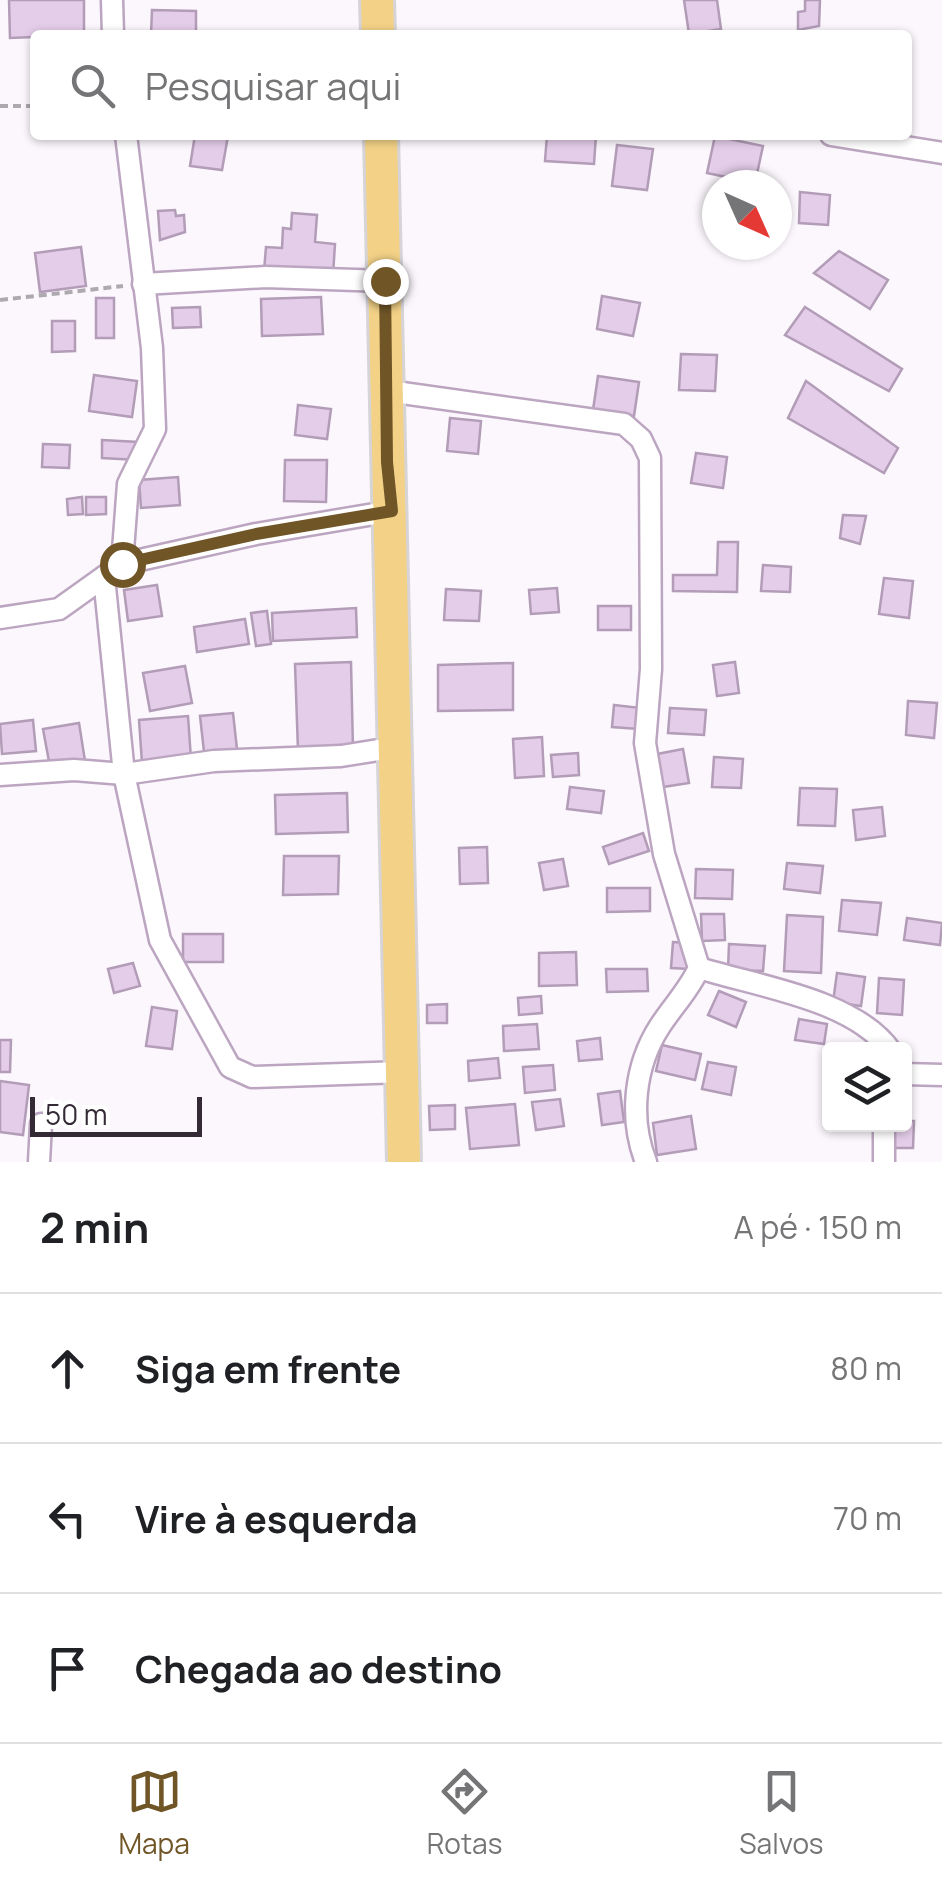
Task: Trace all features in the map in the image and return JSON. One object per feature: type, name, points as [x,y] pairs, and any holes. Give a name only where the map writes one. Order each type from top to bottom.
[{"type":"main road","points":[[377,0],[378,30]]},
{"type":"main road","points":[[381,140],[404,1162]]},
{"type":"street","points":[[112,0],[113,30]]},
{"type":"street","points":[[122,564],[128,484],[155,429],[152,348],[127,140]]},
{"type":"street","points":[[864,140],[942,152]]},
{"type":"street","points":[[143,284],[266,277],[385,281]]},
{"type":"street","points":[[388,391],[624,424],[641,439],[650,458],[652,501],[647,757],[670,878],[699,968]]},
{"type":"street","points":[[0,618],[58,609],[122,564],[256,534],[392,511]]},
{"type":"street","points":[[104,577],[124,774],[160,940],[230,1067],[252,1077],[403,1072]]},
{"type":"street","points":[[0,774],[74,770],[124,774],[214,761],[342,756],[397,747]]},
{"type":"street","points":[[699,968],[841,1013],[871,1029],[883,1042]]},
{"type":"street","points":[[646,1162],[636,1137],[634,1111],[642,1068],[657,1031],[699,968]]},
{"type":"street","points":[[912,1074],[942,1075]]},
{"type":"street","points":[[39,1162],[41,1124]]},
{"type":"street","points":[[884,1132],[884,1162]]},
{"type":"path","points":[[0,106],[30,106]]},
{"type":"path","points":[[0,300],[143,284]]},
{"type":"building","points":[[9,0],[84,0],[84,30],[30,30],[30,37],[10,38]]},
{"type":"building","points":[[684,0],[717,0],[721,29],[688,30]]},
{"type":"building","points":[[805,0],[820,0],[819,26],[798,30],[798,12],[805,11]]},
{"type":"building","points":[[152,10],[196,11],[196,30],[151,30]]},
{"type":"building","points":[[194,140],[227,140],[222,170],[190,166]]},
{"type":"building","points":[[547,140],[596,140],[594,164],[545,161]]},
{"type":"building","points":[[714,140],[763,146],[758,170],[708,170]]},
{"type":"building","points":[[617,145],[653,149],[647,190],[612,186]]},
{"type":"building","points":[[800,192],[830,195],[828,225],[799,223]]},
{"type":"building","points":[[175,210],[176,216],[184,215],[185,232],[160,240],[158,211]]},
{"type":"building","points":[[292,213],[317,215],[315,242],[335,244],[333,275],[264,271],[266,247],[282,248],[283,228],[291,229]]},
{"type":"building","points":[[81,247],[86,286],[40,292],[35,253]]},
{"type":"building","points":[[839,251],[888,280],[870,309],[814,273]]},
{"type":"building","points":[[602,296],[640,303],[633,336],[597,329]]},
{"type":"building","points":[[321,297],[323,334],[262,336],[261,299]]},
{"type":"building","points":[[96,298],[114,298],[114,338],[96,338]]},
{"type":"building","points":[[200,307],[201,327],[173,328],[172,308]]},
{"type":"building","points":[[805,307],[902,369],[889,391],[785,335]]},
{"type":"building","points":[[52,321],[75,321],[75,351],[52,352]]},
{"type":"building","points":[[681,354],[717,355],[715,391],[679,390]]},
{"type":"building","points":[[94,375],[137,381],[132,417],[89,411]]},
{"type":"building","points":[[598,376],[639,382],[634,416],[593,410]]},
{"type":"building","points":[[806,381],[898,448],[884,473],[788,418]]},
{"type":"building","points":[[298,405],[331,409],[327,439],[295,435]]},
{"type":"building","points":[[450,418],[481,421],[478,454],[447,451]]},
{"type":"building","points":[[102,440],[138,442],[137,460],[102,458]]},
{"type":"building","points":[[43,444],[70,445],[69,468],[42,467]]},
{"type":"building","points":[[696,453],[727,457],[723,488],[691,483]]},
{"type":"building","points":[[285,460],[327,460],[326,502],[284,501]]},
{"type":"building","points":[[178,477],[180,505],[141,508],[139,480]]},
{"type":"building","points":[[82,497],[83,514],[68,515],[67,499]]},
{"type":"building","points":[[86,497],[106,497],[106,514],[86,515]]},
{"type":"building","points":[[843,515],[866,516],[860,544],[840,538]]},
{"type":"building","points":[[718,542],[738,542],[737,592],[673,591],[673,575],[717,575]]},
{"type":"building","points":[[763,565],[791,567],[790,592],[761,591]]},
{"type":"building","points":[[884,578],[913,581],[909,618],[879,614]]},
{"type":"building","points":[[157,585],[162,616],[128,621],[124,590]]},
{"type":"building","points":[[557,588],[559,612],[531,614],[529,590]]},
{"type":"building","points":[[446,589],[481,591],[479,621],[444,620]]},
{"type":"building","points":[[598,606],[631,606],[631,630],[598,630]]},
{"type":"building","points":[[356,608],[357,637],[273,641],[272,613]]},
{"type":"building","points":[[267,611],[271,644],[256,646],[251,613]]},
{"type":"building","points":[[245,619],[249,644],[197,652],[194,627]]},
{"type":"building","points":[[351,662],[353,749],[298,751],[295,664]]},
{"type":"building","points":[[735,662],[739,693],[717,696],[713,665]]},
{"type":"building","points":[[513,663],[513,710],[438,711],[438,665]]},
{"type":"building","points":[[185,666],[192,703],[150,711],[143,673]]},
{"type":"building","points":[[908,701],[937,703],[934,738],[906,735]]},
{"type":"building","points":[[614,705],[641,708],[638,729],[612,727]]},
{"type":"building","points":[[670,708],[706,710],[704,735],[668,733]]},
{"type":"building","points":[[233,713],[237,749],[204,752],[200,716]]},
{"type":"building","points":[[188,716],[191,759],[142,763],[139,720]]},
{"type":"building","points":[[33,720],[36,751],[2,754],[0,724]]},
{"type":"building","points":[[79,723],[85,761],[50,767],[43,729]]},
{"type":"building","points":[[542,737],[544,776],[515,778],[513,739]]},
{"type":"building","points":[[683,749],[689,783],[663,787],[657,754]]},
{"type":"building","points":[[578,753],[579,775],[553,777],[551,755]]},
{"type":"building","points":[[714,757],[743,759],[741,788],[712,787]]},
{"type":"building","points":[[570,787],[604,791],[601,813],[567,809]]},
{"type":"building","points":[[800,788],[837,789],[835,826],[798,825]]},
{"type":"building","points":[[347,793],[348,832],[276,834],[275,795]]},
{"type":"building","points":[[882,807],[885,836],[856,840],[853,810]]},
{"type":"building","points":[[643,833],[649,851],[609,864],[603,847]]},
{"type":"building","points":[[487,847],[488,883],[460,884],[459,848]]},
{"type":"building","points":[[284,856],[339,856],[338,894],[283,895]]},
{"type":"building","points":[[563,859],[568,886],[544,890],[539,863]]},
{"type":"building","points":[[787,863],[823,866],[820,893],[784,889]]},
{"type":"building","points":[[696,869],[733,870],[732,899],[695,898]]},
{"type":"building","points":[[607,888],[650,888],[650,911],[607,912]]},
{"type":"building","points":[[842,900],[881,903],[877,935],[839,931]]},
{"type":"building","points":[[701,914],[724,914],[725,940],[702,941]]},
{"type":"building","points":[[787,915],[823,917],[821,973],[784,971]]},
{"type":"building","points":[[907,918],[942,923],[940,945],[904,940]]},
{"type":"building","points":[[183,934],[223,934],[223,962],[183,962]]},
{"type":"building","points":[[673,942],[691,943],[689,969],[671,968]]},
{"type":"building","points":[[729,944],[765,946],[763,971],[728,970]]},
{"type":"building","points":[[576,952],[577,985],[539,986],[539,953]]},
{"type":"building","points":[[133,963],[140,986],[114,993],[108,969]]},
{"type":"building","points":[[606,969],[647,969],[648,991],[607,992]]},
{"type":"building","points":[[837,973],[865,977],[861,1006],[833,1002]]},
{"type":"building","points":[[879,978],[904,980],[902,1015],[877,1013]]},
{"type":"building","points":[[719,991],[746,1002],[736,1027],[708,1015]]},
{"type":"building","points":[[541,996],[542,1013],[519,1015],[518,998]]},
{"type":"building","points":[[447,1004],[447,1023],[427,1023],[427,1005]]},
{"type":"building","points":[[152,1007],[177,1011],[172,1049],[146,1046]]},
{"type":"building","points":[[799,1019],[827,1024],[822,1044],[795,1040]]},
{"type":"building","points":[[537,1024],[539,1049],[504,1051],[503,1026]]},
{"type":"building","points":[[600,1038],[602,1059],[579,1061],[577,1041]]},
{"type":"building","points":[[0,1040],[11,1040],[10,1072],[0,1072]]},
{"type":"building","points":[[662,1045],[701,1054],[695,1080],[656,1071]]},
{"type":"building","points":[[498,1058],[500,1078],[469,1081],[468,1061]]},
{"type":"building","points":[[708,1062],[736,1067],[731,1095],[702,1089]]},
{"type":"building","points":[[553,1065],[555,1090],[525,1093],[523,1067]]},
{"type":"building","points":[[0,1081],[29,1085],[23,1135],[0,1132]]},
{"type":"building","points":[[620,1091],[624,1122],[602,1125],[598,1094]]},
{"type":"building","points":[[560,1099],[564,1126],[536,1130],[532,1102]]},
{"type":"building","points":[[515,1104],[519,1145],[470,1149],[466,1108]]},
{"type":"building","points":[[455,1105],[455,1129],[430,1130],[429,1106]]},
{"type":"building","points":[[691,1116],[696,1149],[657,1155],[653,1123]]},
{"type":"building","points":[[914,1121],[913,1148],[889,1148],[889,1132],[912,1132]]},
{"type":"route","points":[[122,564],[256,534],[392,511],[387,462],[385,281]]}]
